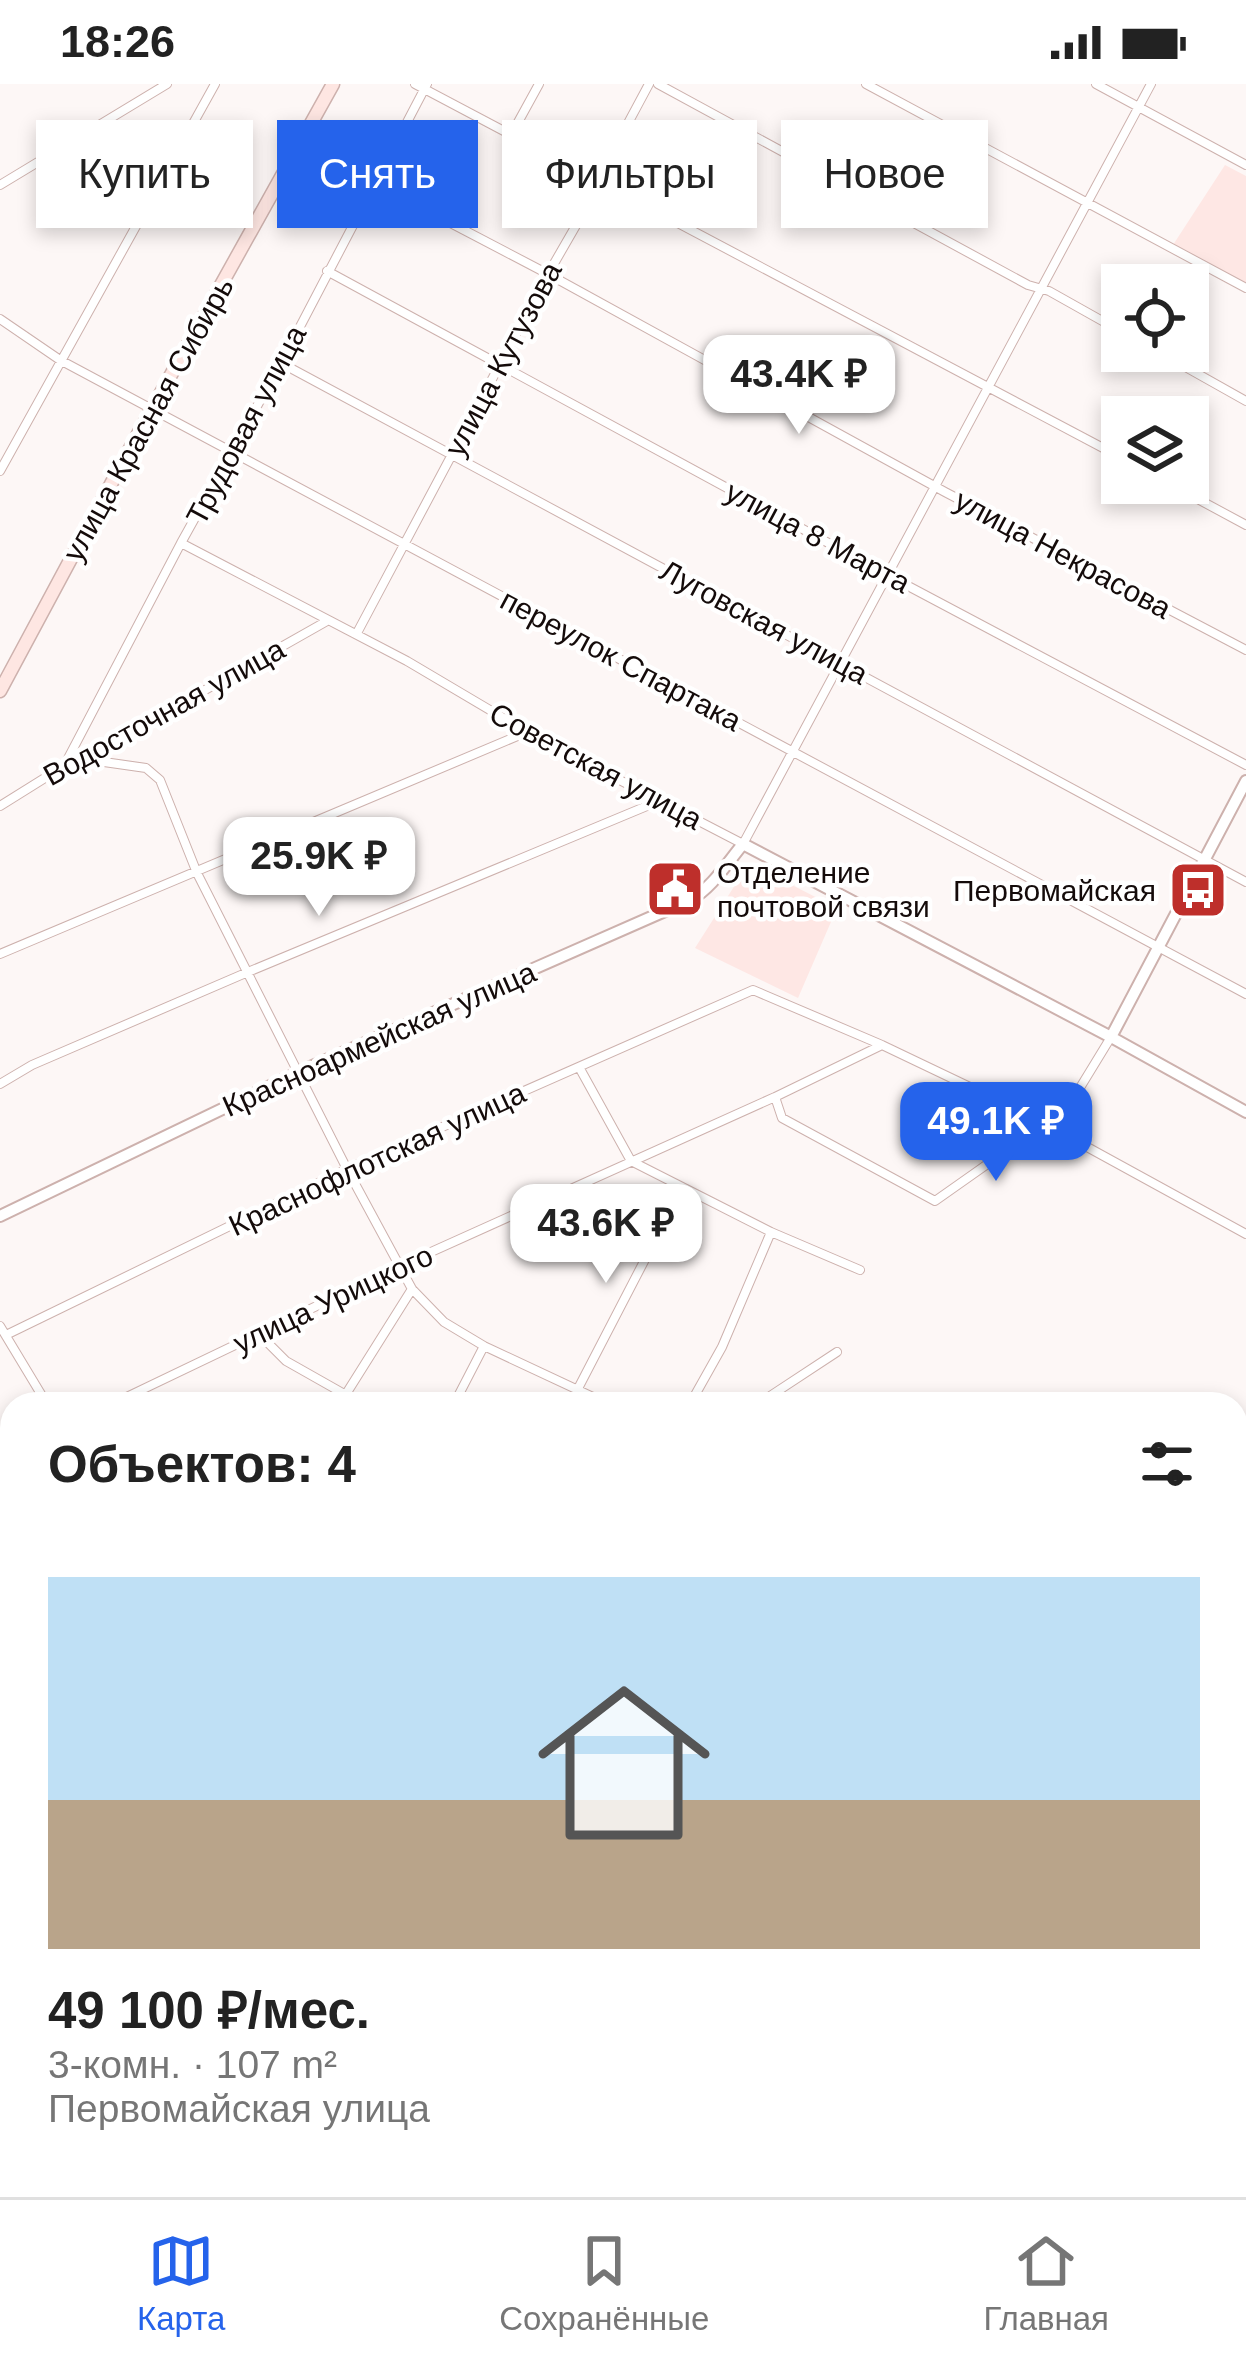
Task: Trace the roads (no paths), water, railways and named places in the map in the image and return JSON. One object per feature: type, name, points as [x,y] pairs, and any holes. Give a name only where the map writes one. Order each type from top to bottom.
[{"type":"main road","name":"улица Красная Сибирь","points":[[0,691],[333,84]]},
{"type":"street","points":[[0,185],[167,84]]},
{"type":"street","points":[[0,471],[215,84]]},
{"type":"street","points":[[519,120],[538,84]]},
{"type":"street","points":[[654,84],[1101,321]]},
{"type":"street","name":"улица Кутузова","points":[[633,120],[654,84]]},
{"type":"street","points":[[866,84],[1246,288]]},
{"type":"street","points":[[1096,84],[1246,165]]},
{"type":"street","points":[[743,844],[1151,84]]},
{"type":"street","points":[[422,86],[502,131]]},
{"type":"street","name":"Трудовая улица","points":[[405,120],[422,86]]},
{"type":"street","name":"Трудовая улица","points":[[64,766],[350,228]]},
{"type":"street","name":"улица Некрасова","points":[[460,228],[1246,650]]},
{"type":"street","name":"улица Кутузова","points":[[356,634],[574,228]]},
{"type":"street","points":[[686,228],[1101,447]]},
{"type":"street","name":"улица 8 Марта","points":[[327,271],[1246,765]]},
{"type":"street","name":"переулок Спартака","points":[[0,319],[60,360],[1246,994]]},
{"type":"street","name":"Луговская улица","points":[[281,363],[1246,882]]},
{"type":"street","points":[[1194,372],[1246,401]]},
{"type":"street","points":[[1207,504],[1246,525]]},
{"type":"street","name":"Советская улица","points":[[181,543],[356,634],[527,732],[1112,1037],[1246,1112]]},
{"type":"street","name":"Водосточная улица","points":[[0,806],[328,620]]},
{"type":"street","points":[[0,954],[527,732]]},
{"type":"street","points":[[83,759],[146,768],[160,780],[196,873],[412,1289],[444,1322],[484,1346],[586,1392]]},
{"type":"street","points":[[1246,781],[1112,1037],[1067,1109],[1062,1137],[1246,1234]]},
{"type":"street","points":[[0,1084],[32,1064],[661,801]]},
{"type":"street","name":"Красноармейская улица","points":[[0,1216],[299,1072],[699,896],[743,844]]},
{"type":"street","name":"Краснофлотская улица","points":[[3,1331],[347,1169],[753,990],[882,1045]]},
{"type":"street","points":[[882,1045],[1015,1108],[1067,1109]]},
{"type":"street","name":"улица Урицкого","points":[[137,1392],[882,1045]]},
{"type":"street","points":[[579,1067],[631,1161],[771,1232],[860,1270]]},
{"type":"street","points":[[775,1097],[782,1118],[935,1202],[996,1158],[1045,1142]]},
{"type":"street","points":[[576,1392],[682,1188]]},
{"type":"street","points":[[697,1392],[722,1347],[771,1232]]},
{"type":"street","points":[[347,1392],[412,1289]]},
{"type":"street","points":[[3,1331],[40,1392]]},
{"type":"street","points":[[259,1334],[286,1361],[342,1392]]},
{"type":"street","points":[[460,1392],[484,1346]]},
{"type":"street","points":[[776,1392],[837,1352]]},
{"type":"place","name":"Отделение почтовой связи","points":[[675,889]]},
{"type":"place","name":"Первомайская","points":[[1198,890]]}]
